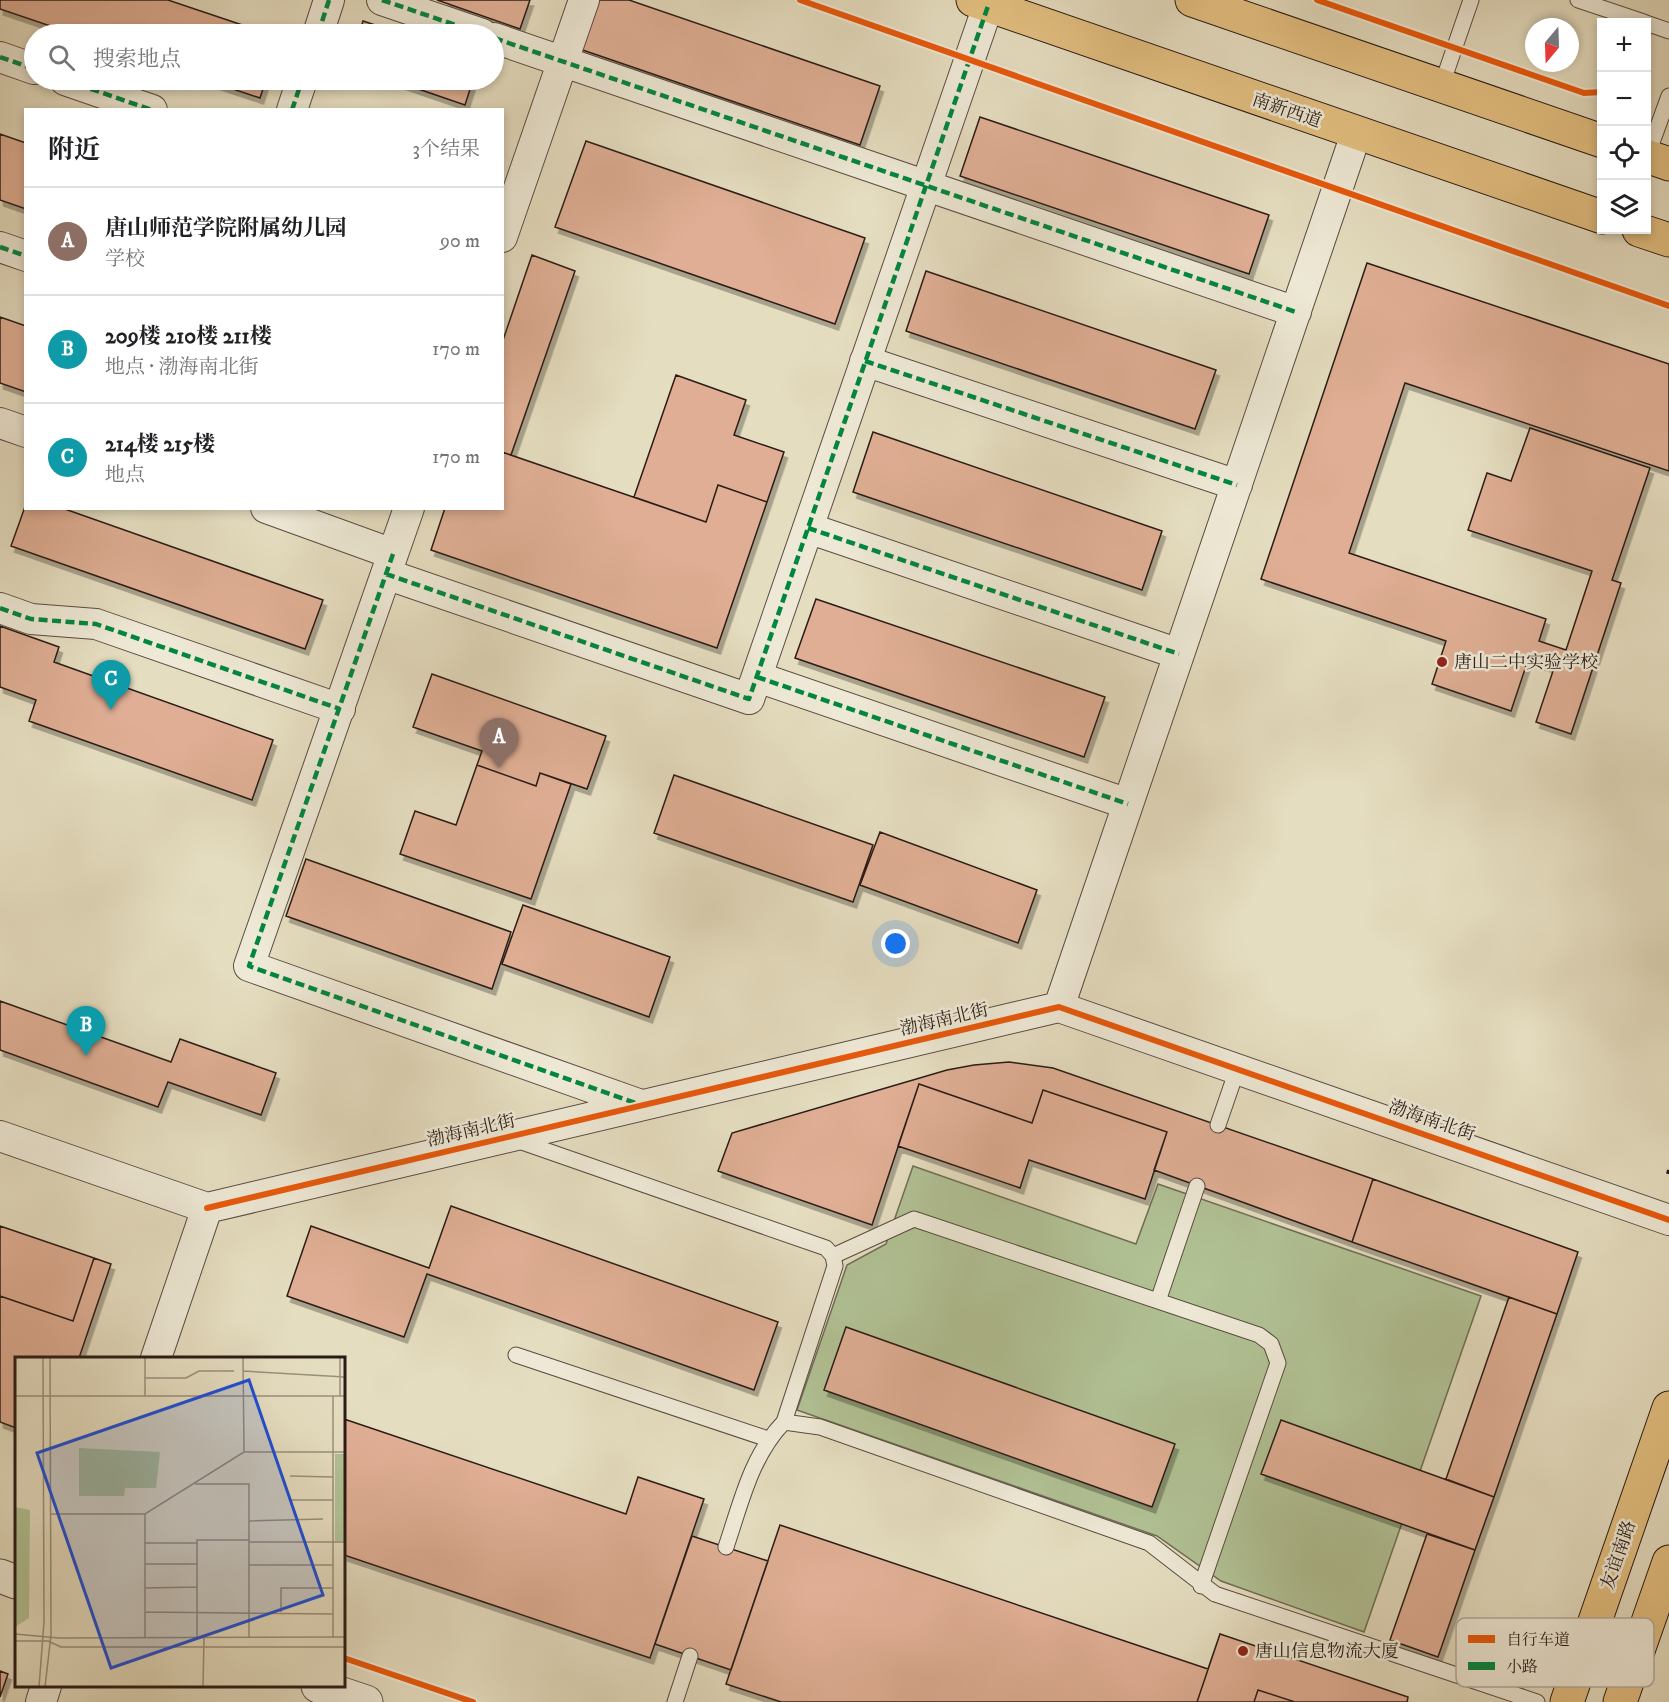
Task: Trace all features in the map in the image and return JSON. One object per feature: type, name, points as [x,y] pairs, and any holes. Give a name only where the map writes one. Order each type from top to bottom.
[{"type":"main road","points":[[1192,0],[1597,139]]},
{"type":"main road","name":"南新西道","points":[[980,3],[1597,215]]},
{"type":"main road","points":[[1651,157],[1669,164]]},
{"type":"main road","points":[[1651,234],[1669,240]]},
{"type":"main road","name":"友谊南路","points":[[1596,1618],[1669,1408]]},
{"type":"main road","points":[[1649,1618],[1669,1562]]},
{"type":"main road","name":"友谊南路","points":[[1567,1702],[1572,1687]]},
{"type":"main road","points":[[1620,1702],[1625,1687]]},
{"type":"street","points":[[321,24],[329,0]]},
{"type":"street","points":[[382,0],[453,24]]},
{"type":"street","points":[[504,231],[585,0]]},
{"type":"street","points":[[270,510],[390,564],[749,699],[926,186],[980,3]]},
{"type":"street","points":[[504,41],[1296,312]]},
{"type":"street","points":[[0,57],[24,65]]},
{"type":"street","points":[[94,90],[146,108]]},
{"type":"street","points":[[293,108],[299,90]]},
{"type":"street","points":[[1059,1007],[1356,134]]},
{"type":"street","points":[[0,247],[24,255]]},
{"type":"street","points":[[865,361],[1237,485]]},
{"type":"street","points":[[0,423],[24,431]]},
{"type":"street","points":[[408,510],[249,966],[641,1106]]},
{"type":"street","points":[[808,528],[1179,654]]},
{"type":"street","points":[[0,608],[31,619],[96,624],[340,709]]},
{"type":"street","points":[[757,677],[1128,804]]},
{"type":"street","name":"渤海南北街","points":[[207,1208],[1059,1007],[1238,1067],[1669,1220]]},
{"type":"street","points":[[0,1136],[207,1208],[157,1357]]},
{"type":"street","points":[[0,1576],[15,1582]]},
{"type":"street","points":[[41,1702],[46,1687]]},
{"type":"street","points":[[321,1687],[366,1702]]},
{"type":"lane","points":[[1441,87],[1471,0]]},
{"type":"lane","points":[[1578,0],[1630,18]]},
{"type":"lane","points":[[1651,25],[1669,31]]},
{"type":"lane","points":[[1651,145],[1669,96]]},
{"type":"lane","points":[[1218,1125],[1238,1067]]},
{"type":"lane","points":[[508,1137],[826,1248],[833,1256],[835,1266],[784,1422],[768,1439],[758,1456],[726,1547]]},
{"type":"lane","points":[[1158,1301],[1197,1186]]},
{"type":"lane","points":[[833,1256],[914,1219],[1259,1335],[1271,1344],[1278,1363],[1201,1586]]},
{"type":"lane","points":[[516,1355],[768,1439]]},
{"type":"lane","points":[[784,1422],[820,1426],[1149,1543],[1201,1586],[1215,1594],[1456,1675]]},
{"type":"lane","points":[[675,1702],[690,1656]]},
{"type":"lane","points":[[1492,1687],[1537,1702]]},
{"type":"green space","points":[[913,1166],[1136,1244],[1158,1184],[1481,1296],[1364,1632],[1221,1581],[1157,1536],[797,1410],[847,1265],[886,1244]]},
{"type":"building","points":[[0,0],[168,0],[239,24],[44,24],[0,9]]},
{"type":"building","points":[[437,0],[530,0],[520,29]]},
{"type":"building","points":[[587,0],[629,0],[880,86],[860,145],[571,46]]},
{"type":"building","points":[[236,90],[263,90],[260,98]]},
{"type":"building","points":[[421,90],[470,90],[465,105]]},
{"type":"building","points":[[980,117],[1269,215],[1249,274],[960,176]]},
{"type":"building","points":[[0,134],[24,142],[24,208],[0,200]]},
{"type":"building","points":[[586,141],[865,238],[835,324],[555,227]]},
{"type":"building","points":[[532,255],[575,271],[511,455],[504,453],[504,337]]},
{"type":"building","points":[[1367,263],[1669,364],[1669,471],[1405,383],[1349,553],[1546,619],[1539,641],[1566,650],[1592,571],[1468,530],[1487,473],[1511,481],[1530,428],[1650,468],[1612,580],[1621,583],[1571,734],[1536,722],[1554,668],[1528,660],[1511,711],[1432,684],[1446,641],[1261,579]]},
{"type":"building","points":[[926,271],[1216,370],[1195,429],[906,331]]},
{"type":"building","points":[[0,317],[24,325],[24,391],[0,383]]},
{"type":"building","points":[[676,375],[746,400],[734,435],[784,452],[767,502],[718,485],[706,522],[634,497]]},
{"type":"building","points":[[873,432],[1162,531],[1142,590],[853,492]]},
{"type":"building","points":[[504,453],[706,522],[718,485],[767,502],[717,648],[431,550],[444,510],[504,510]]},
{"type":"building","points":[[24,510],[68,510],[323,600],[305,649],[11,546]]},
{"type":"building","points":[[816,599],[1105,697],[1084,757],[795,658]]},
{"type":"building","points":[[0,626],[59,647],[54,662],[273,740],[252,800],[29,721],[36,700],[0,687]]},
{"type":"building","points":[[432,674],[606,736],[587,789],[540,773],[536,786],[477,765],[482,751],[413,727]]},
{"type":"building","points":[[477,765],[536,786],[540,773],[571,784],[531,899],[400,854],[415,811],[456,825]]},
{"type":"building","points":[[674,775],[873,845],[853,902],[654,833]]},
{"type":"building","points":[[880,832],[1037,890],[1018,943],[860,885]]},
{"type":"building","points":[[306,859],[511,932],[492,989],[286,916]]},
{"type":"building","points":[[523,905],[670,957],[649,1017],[502,964]]},
{"type":"building","points":[[0,1001],[171,1062],[180,1039],[276,1073],[261,1115],[168,1082],[158,1107],[0,1050]]},
{"type":"building","points":[[1009,1062],[1053,1068],[1373,1179],[1352,1242],[1154,1170],[1167,1132],[1043,1090],[1032,1123],[919,1084],[872,1225],[718,1171],[732,1133],[947,1070]]},
{"type":"building","points":[[919,1084],[1032,1123],[1043,1090],[1167,1132],[1145,1199],[1029,1160],[1020,1188],[898,1146]]},
{"type":"building","points":[[1373,1179],[1578,1252],[1557,1314],[1352,1242]]},
{"type":"building","points":[[451,1206],[778,1322],[754,1390],[427,1274],[404,1337],[287,1296],[311,1226],[429,1268]]},
{"type":"building","points":[[0,1226],[94,1258],[73,1321],[0,1296]]},
{"type":"building","points":[[94,1258],[111,1264],[79,1357],[15,1357],[15,1428],[0,1422],[0,1296],[73,1321]]},
{"type":"building","points":[[1509,1297],[1557,1314],[1494,1497],[1446,1479]]},
{"type":"building","points":[[846,1327],[1175,1444],[1152,1507],[824,1390]]},
{"type":"building","points":[[345,1419],[626,1514],[638,1477],[704,1499],[650,1658],[345,1555]]},
{"type":"building","points":[[1281,1420],[1494,1497],[1475,1550],[1261,1474]]},
{"type":"building","points":[[780,1525],[1208,1669],[1220,1634],[1408,1697],[1407,1702],[781,1702],[726,1684]]},
{"type":"building","points":[[1427,1534],[1475,1550],[1438,1657],[1390,1640]]},
{"type":"building","points":[[692,1536],[768,1561],[731,1670],[655,1644]]},
{"type":"building","name":"唐山信息物流大厦","points":[[1220,1634],[1408,1697],[1407,1702],[1197,1702]]},
{"type":"building","points":[[0,1671],[8,1674],[0,1697]]},
{"type":"building","points":[[1258,1690],[1295,1702],[1254,1702]]},
{"type":"marked path","points":[[321,24],[329,0]]},
{"type":"marked path","points":[[382,0],[453,24]]},
{"type":"marked path","points":[[386,574],[749,699],[988,6]]},
{"type":"marked path","points":[[504,41],[1296,312]]},
{"type":"marked path","points":[[0,57],[24,65]]},
{"type":"marked path","points":[[94,90],[146,108]]},
{"type":"marked path","points":[[293,108],[299,90]]},
{"type":"marked path","points":[[0,247],[24,255]]},
{"type":"marked path","points":[[865,361],[1237,485]]},
{"type":"marked path","points":[[808,528],[1179,654]]},
{"type":"marked path","points":[[393,554],[249,966],[638,1104]]},
{"type":"marked path","points":[[0,608],[31,619],[96,624],[340,709]]},
{"type":"marked path","points":[[757,677],[1128,804]]},
{"type":"cycle path","points":[[800,0],[1669,306]]},
{"type":"cycle path","points":[[1317,0],[1584,93],[1597,92]]},
{"type":"cycle path","points":[[207,1208],[1059,1007],[1669,1220]]},
{"type":"cycle path","points":[[345,1658],[473,1702]]},
{"type":"place","name":"唐山二中实验学校","points":[[1442,662]]},
{"type":"place","name":"214楼 215楼","points":[[111,710]]},
{"type":"place","name":"唐山师范学院附属幼儿园","points":[[499,768]]},
{"type":"place","name":"209楼 210楼 211楼","points":[[86,1056]]},
{"type":"place","name":"唐山信息物流大厦","points":[[1243,1651]]}]
